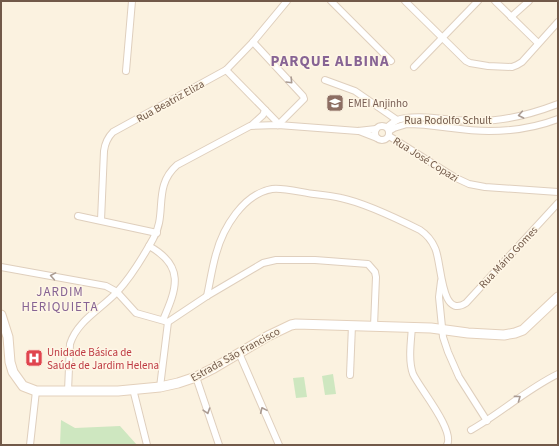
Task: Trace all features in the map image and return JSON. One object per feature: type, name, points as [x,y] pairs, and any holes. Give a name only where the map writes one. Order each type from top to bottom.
[{"type":"main road","name":"Estrada São Francisco","points":[[36,391],[93,392],[160,387],[178,383],[196,377],[290,325],[308,324],[412,327],[495,335],[515,333],[523,330],[558,297]]},
{"type":"main road","points":[[1,315],[8,337],[5,350],[13,372],[23,386],[36,391]]},
{"type":"street","points":[[126,71],[132,1]]},
{"type":"street","name":"Rua Beatriz Eliza","points":[[101,220],[104,144],[108,137],[113,132],[226,70],[253,42],[287,1]]},
{"type":"street","points":[[331,1],[391,61]]},
{"type":"street","points":[[405,1],[466,61],[488,66],[512,67],[522,62],[558,22]]},
{"type":"street","points":[[414,68],[478,1]]},
{"type":"street","points":[[495,1],[538,44]]},
{"type":"street","points":[[511,17],[529,1]]},
{"type":"street","points":[[226,70],[276,121],[278,125],[304,99],[303,96],[253,42]]},
{"type":"street","points":[[325,80],[355,91],[397,120]]},
{"type":"street","name":"Rua Rodolfo Schult","points":[[388,131],[397,120],[411,118],[478,122],[530,113],[558,104]]},
{"type":"street","points":[[68,391],[70,344],[72,337],[80,325],[117,292],[136,267],[157,233],[163,186],[170,171],[195,154],[250,126],[260,118],[265,110]]},
{"type":"street","points":[[506,118],[506,123],[509,130]]},
{"type":"street","name":"Rua Rodolfo Schult","points":[[388,131],[407,124],[489,131],[509,130],[547,123],[558,119]]},
{"type":"street","name":"Rua José Copazi","points":[[250,126],[278,125],[358,131],[376,129]]},
{"type":"street","points":[[382,126],[388,131],[384,140],[377,138],[375,134],[376,129],[382,126]]},
{"type":"street","name":"Rua José Copazi","points":[[358,131],[377,138]]},
{"type":"street","name":"Rua José Copazi","points":[[388,131],[454,177],[469,184],[485,188],[558,192]]},
{"type":"street","points":[[207,296],[216,254],[223,235],[233,218],[253,197],[262,192],[274,188],[342,198],[370,207],[421,231],[430,239],[435,248],[441,266],[442,280],[438,297],[442,329],[448,352],[472,399],[487,421]]},
{"type":"street","name":"Rua Mário Gomes","points":[[442,280],[447,297],[453,306],[460,307],[466,303],[558,204]]},
{"type":"street","points":[[78,216],[157,233]]},
{"type":"street","points":[[149,246],[160,252],[171,263],[176,280],[175,291],[166,321],[160,387]]},
{"type":"street","points":[[1,267],[106,286],[117,292],[136,313],[166,321],[264,263],[276,260],[314,260],[364,263],[375,272],[374,326]]},
{"type":"street","points":[[350,375],[352,325]]},
{"type":"street","points":[[412,327],[411,364],[413,373],[435,408],[448,435],[447,445]]},
{"type":"street","points":[[239,353],[279,445]]},
{"type":"street","points":[[471,430],[487,421],[539,383],[558,374]]},
{"type":"street","points":[[196,377],[219,445]]},
{"type":"street","points":[[134,389],[147,445]]},
{"type":"street","points":[[30,445],[36,391]]},
{"type":"green space","points":[[333,374],[336,394],[325,395],[322,376]]},
{"type":"green space","points":[[304,377],[307,397],[296,398],[293,378]]},
{"type":"green space","points":[[61,420],[75,428],[120,426],[137,445],[60,445]]},
{"type":"place","name":"EMEI Anjinho","points":[[335,103]]},
{"type":"place","name":"Unidade Básica de Saúde de Jardim Helena","points":[[34,358]]},
{"type":"district","name":"PARQUE ALBINA","points":[[330,61]]},
{"type":"district","name":"JARDIM HERIQUIETA","points":[[60,298]]}]
